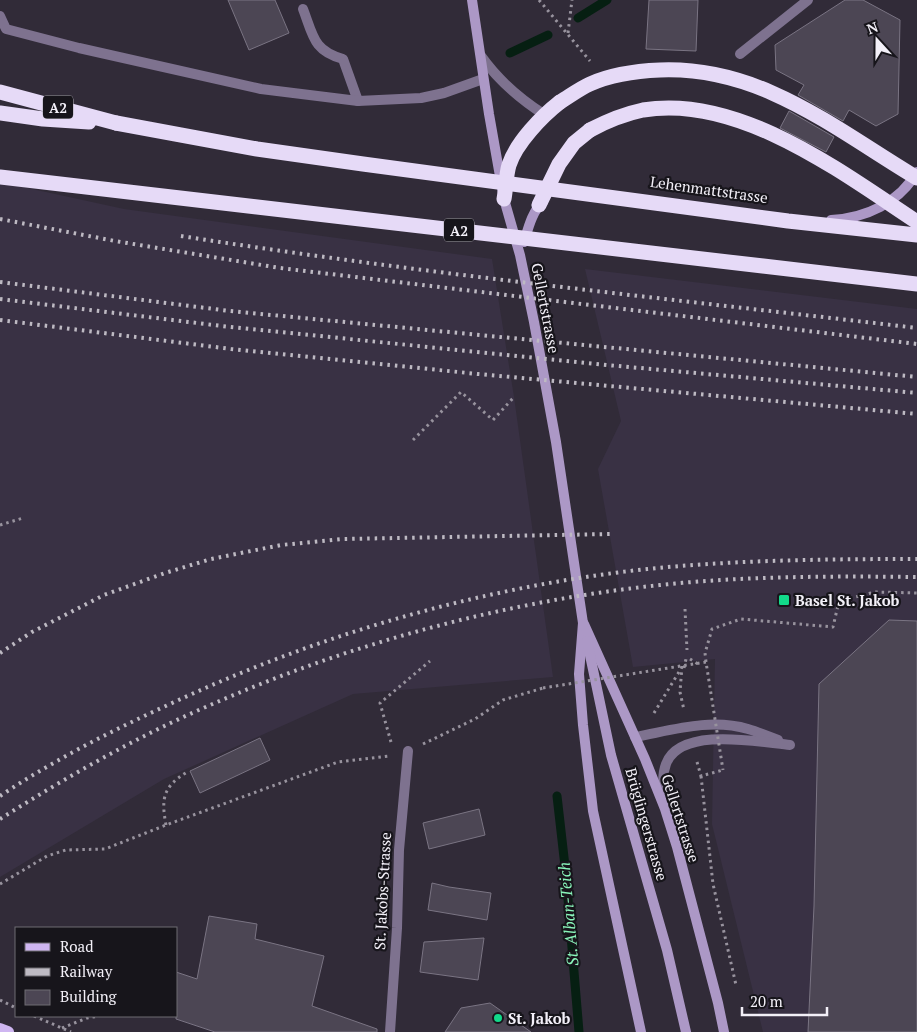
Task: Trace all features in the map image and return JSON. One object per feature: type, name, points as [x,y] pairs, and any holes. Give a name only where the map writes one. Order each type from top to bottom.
[{"type":"highway","points":[[504,199],[509,164],[520,144],[545,115],[560,102],[589,85],[622,74],[671,70],[701,71],[763,88],[790,100],[851,135],[917,178]]},
{"type":"highway","name":"A2","points":[[0,92],[116,123],[257,150],[788,221],[917,235]]},
{"type":"highway","points":[[538,205],[559,164],[574,143],[590,130],[607,121],[625,115],[643,110],[663,108],[694,110],[735,118],[782,137],[917,222]]},
{"type":"highway","points":[[0,113],[43,119],[116,123]]},
{"type":"highway","name":"A2","points":[[0,177],[917,284]]},
{"type":"main road","name":"Gellertstrasse","points":[[472,0],[504,199],[520,255],[556,442],[584,623],[579,674],[583,725],[594,811],[640,1032]]},
{"type":"main road","name":"Lehenmattstrasse","points":[[538,205],[556,192],[570,187],[582,186],[828,220],[848,219],[884,205],[900,194],[917,171]]},
{"type":"main road","points":[[520,255],[538,205]]},
{"type":"main road","name":"Gellertstrasse","points":[[584,623],[665,809],[677,847],[724,1032]]},
{"type":"main road","name":"Brüglingerstrasse","points":[[584,623],[596,692],[611,755],[667,950],[686,1032]]},
{"type":"main road","points":[[0,1029],[8,1032]]},
{"type":"street","points":[[740,54],[808,0]]},
{"type":"street","points":[[303,9],[316,42],[323,51],[330,56],[343,59],[358,101]]},
{"type":"street","points":[[0,16],[6,30],[79,48],[261,88],[358,101],[421,98],[444,93],[484,79]]},
{"type":"street","points":[[481,56],[506,85],[527,104],[545,115]]},
{"type":"street","points":[[635,737],[687,726],[711,724],[747,728],[790,745],[715,739],[683,745],[676,749],[666,765],[663,783],[665,809]]},
{"type":"street","name":"St. Jakobs-Strasse","points":[[390,1032],[397,928],[399,850],[408,751]]},
{"type":"path","points":[[539,0],[591,63]]},
{"type":"path","points":[[568,33],[572,0]]},
{"type":"path","points":[[413,440],[461,392],[493,420],[514,397]]},
{"type":"path","points":[[0,525],[23,518]]},
{"type":"path","points":[[723,770],[706,662],[706,653],[712,629],[741,619],[833,627],[839,601],[875,592],[917,593]]},
{"type":"path","points":[[685,609],[687,650]]},
{"type":"path","points":[[682,674],[688,659],[698,664]]},
{"type":"path","points":[[395,755],[380,703],[430,661]]},
{"type":"path","points":[[0,884],[47,856],[66,850],[104,849],[338,762],[360,761],[408,751],[475,719],[503,700],[543,688],[706,662]]},
{"type":"path","points":[[635,737],[651,718],[682,666]]},
{"type":"path","points":[[166,825],[162,805],[166,790],[174,780],[187,772]]},
{"type":"path","points":[[701,776],[713,884],[736,986]]},
{"type":"path","points":[[0,1000],[15,1008]]},
{"type":"path","points":[[36,1017],[71,1032]]},
{"type":"path","points":[[62,1028],[93,1017]]},
{"type":"shaded area","points":[[0,182],[124,209],[492,259],[514,397],[553,677],[353,694],[164,779],[0,877]]},
{"type":"shaded area","points":[[585,269],[917,309],[917,1032],[763,1032],[712,824],[715,659],[633,667],[598,469],[621,421]]},
{"type":"building","points":[[228,0],[275,0],[289,33],[249,50]]},
{"type":"building","points":[[649,0],[698,0],[696,51],[646,49]]},
{"type":"building","points":[[845,0],[863,0],[900,20],[898,114],[876,126],[849,110],[843,121],[798,95],[804,85],[776,70],[775,45]]},
{"type":"building","points":[[789,111],[834,137],[826,152],[780,128]]},
{"type":"building","points":[[889,620],[917,621],[917,1032],[808,1032],[814,906],[819,684]]},
{"type":"building","points":[[260,738],[270,760],[200,793],[190,771]]},
{"type":"building","points":[[479,809],[485,835],[429,849],[423,823]]},
{"type":"building","points":[[432,883],[491,893],[487,920],[428,910]]},
{"type":"building","points":[[209,916],[257,924],[255,939],[324,956],[312,1006],[377,1029],[377,1032],[215,1032],[176,1019],[178,1017],[178,973],[197,979]]},
{"type":"building","points":[[484,938],[478,980],[420,972],[424,942]]},
{"type":"building","name":"St. Jakob","points":[[490,1003],[531,1032],[445,1032],[461,1008]]},
{"type":"waterway","name":"St. Alban-Teich","points":[[578,18],[607,0]]},
{"type":"waterway","name":"St. Alban-Teich","points":[[510,53],[548,35]]},
{"type":"waterway","name":"St. Alban-Teich","points":[[557,796],[566,875],[579,1032]]},
{"type":"railway","points":[[0,219],[115,241],[280,268],[917,344]]},
{"type":"railway","points":[[181,236],[456,274],[917,328]]},
{"type":"railway","points":[[0,282],[230,311],[917,377]]},
{"type":"railway","points":[[0,299],[230,327],[607,365],[917,393]]},
{"type":"railway","points":[[0,320],[231,349],[478,374],[917,414]]},
{"type":"railway","points":[[0,653],[32,632],[104,595],[211,559],[281,545],[343,539],[611,534]]},
{"type":"railway","points":[[0,796],[41,770],[105,735],[227,679],[343,635],[463,601],[585,577],[647,569],[782,561],[917,559]]},
{"type":"railway","points":[[0,819],[102,758],[181,718],[315,663],[425,629],[537,603],[651,586],[750,578],[917,577]]},
{"type":"place","name":"Basel St. Jakob","points":[[784,600]]},
{"type":"place","name":"St. Jakob","points":[[498,1018]]}]
